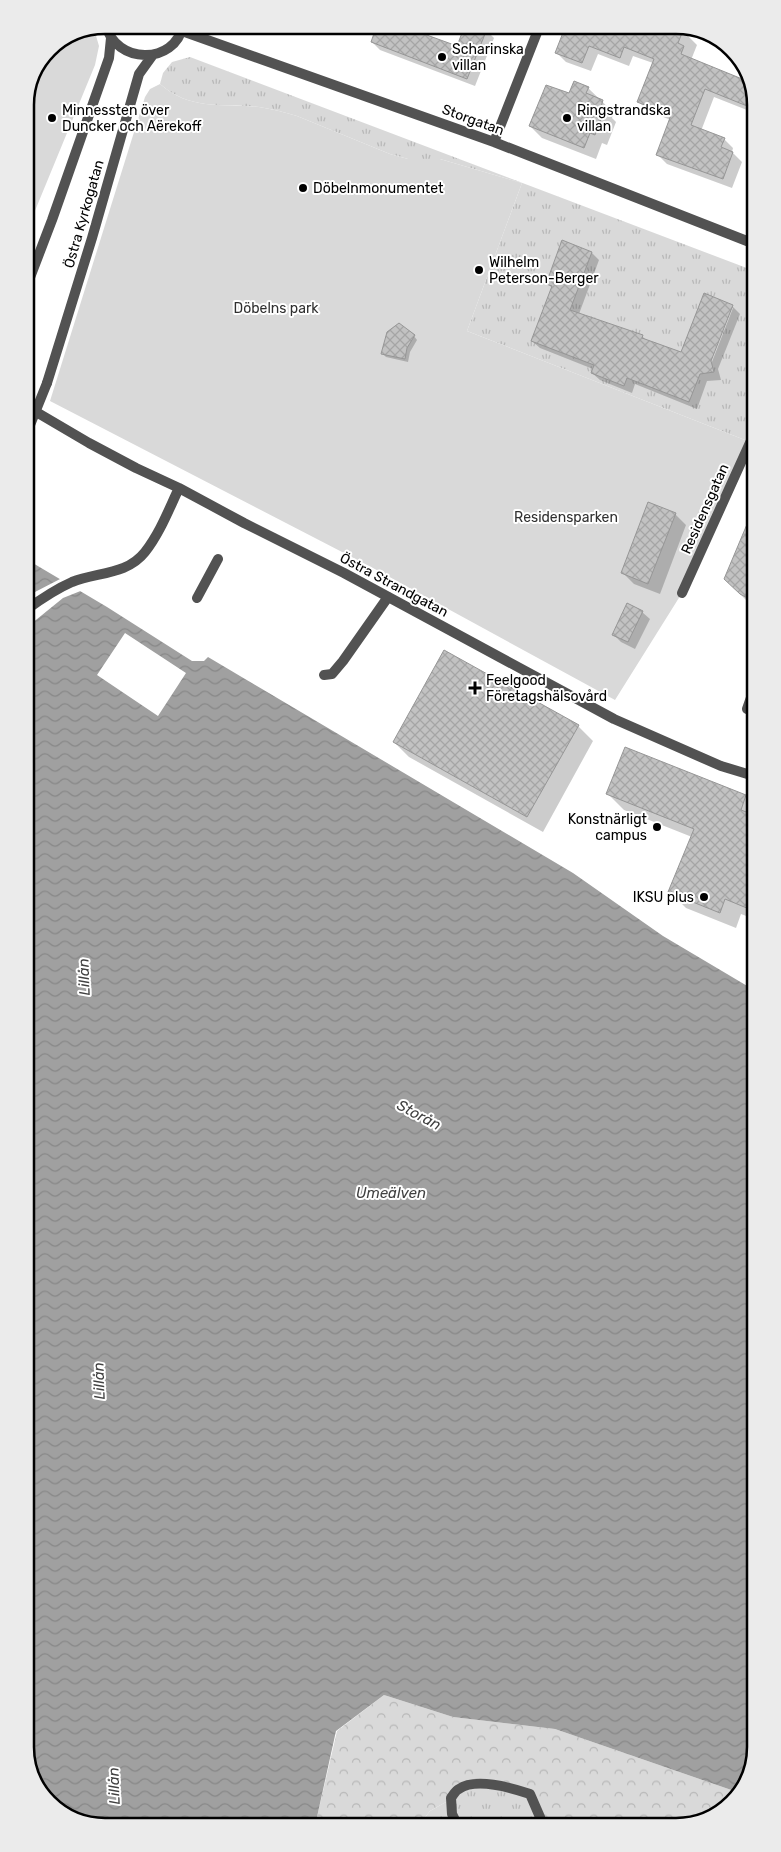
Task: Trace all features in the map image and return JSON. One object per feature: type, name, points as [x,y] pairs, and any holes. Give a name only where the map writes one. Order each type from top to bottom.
[{"type":"street","name":"Östra Kyrkogatan","points":[[109,34],[118,47],[130,54],[141,56],[152,56],[163,52],[172,46],[179,34]]},
{"type":"street","name":"Storgatan","points":[[198,34],[494,142],[747,241]]},
{"type":"street","points":[[494,142],[536,34]]},
{"type":"street","name":"Östra Kyrkogatan","points":[[34,267],[109,58],[111,38]]},
{"type":"street","name":"Östra Kyrkogatan","points":[[34,415],[47,383],[139,74],[152,56]]},
{"type":"street","name":"Östra Strandgatan","points":[[34,411],[136,468],[179,488],[388,597],[614,719],[721,766],[747,774]]},
{"type":"street","name":"Residensgatan","points":[[682,593],[747,452]]},
{"type":"street","points":[[34,605],[53,592],[74,582],[130,566],[145,553],[157,534],[179,488]]},
{"type":"street","points":[[197,598],[218,559]]},
{"type":"street","points":[[324,675],[332,674],[343,661],[388,597]]},
{"type":"street","points":[[454,1818],[451,1798],[459,1788],[478,1784],[504,1785],[530,1794],[540,1818]]},
{"type":"green space","points":[[96,35],[99,46],[95,65],[34,213],[34,100],[39,78],[46,65],[65,46],[78,39]]},
{"type":"green space","points":[[190,57],[747,268],[747,441],[467,331],[522,183],[440,159],[408,159],[390,154],[297,116],[278,111],[259,107],[207,104],[183,98],[160,84],[163,73],[172,62]]},
{"type":"green space","name":"Döbelns park","points":[[160,84],[172,93],[195,102],[259,107],[278,111],[297,116],[390,154],[408,159],[440,159],[522,183],[467,331],[747,441],[747,449],[682,593],[615,700],[373,568],[50,401],[145,97],[150,89]]},
{"type":"green space","points":[[384,1695],[453,1717],[555,1729],[733,1790],[716,1806],[685,1818],[540,1818],[530,1794],[478,1784],[430,1811],[424,1818],[317,1818],[337,1731]]},
{"type":"green space","points":[[478,1784],[530,1794],[540,1818],[424,1818],[430,1811]]},
{"type":"water","name":"Umeälven","points":[[34,564],[192,661],[204,661],[208,657],[573,873],[663,936],[747,986],[747,1747],[746,1761],[740,1778],[733,1790],[555,1729],[453,1717],[384,1695],[336,1731],[317,1817],[91,1817],[69,1809],[48,1790],[43,1783],[34,1756]]},
{"type":"pier","points":[[62,578],[83,590],[63,598],[34,622],[35,592]]},
{"type":"pier","points":[[125,633],[186,673],[158,716],[97,675]]},
{"type":"building","name":"Scharinska villan","points":[[374,34],[424,34],[457,46],[462,34],[485,34],[467,79],[371,42]]},
{"type":"building","points":[[562,34],[682,34],[678,43],[684,46],[681,54],[742,79],[746,91],[747,106],[705,89],[691,125],[725,138],[721,147],[733,152],[723,179],[656,155],[671,115],[637,102],[654,59],[624,47],[620,58],[589,46],[582,63],[555,53]]},
{"type":"building","name":"Ringstrandska villan","points":[[574,81],[589,87],[586,93],[603,100],[601,107],[605,109],[595,135],[590,133],[584,148],[529,126],[546,85],[569,93]]},
{"type":"building","points":[[562,240],[592,252],[570,310],[643,335],[642,338],[681,352],[704,293],[733,305],[711,361],[714,372],[700,374],[689,402],[627,378],[624,386],[591,373],[594,365],[531,341],[552,286],[546,284]]},
{"type":"building","points":[[399,323],[415,335],[407,348],[405,359],[381,354],[387,332]]},
{"type":"building","points":[[648,502],[676,513],[648,584],[621,573]]},
{"type":"building","points":[[747,524],[747,598],[740,594],[724,579]]},
{"type":"building","points":[[627,603],[643,611],[628,642],[612,635]]},
{"type":"building","points":[[444,650],[579,725],[527,817],[393,742]]},
{"type":"building","points":[[625,747],[746,795],[741,810],[747,812],[747,908],[725,899],[720,913],[668,892],[694,829],[606,794]]},
{"type":"place","name":"Scharinska villan","points":[[442,57]]},
{"type":"place","name":"Minnessten över Duncker och Aërekoff","points":[[52,118]]},
{"type":"place","name":"Ringstrandska villan","points":[[567,118]]},
{"type":"place","name":"Döbelnmonumentet","points":[[303,188]]},
{"type":"place","name":"Wilhelm Peterson-Berger","points":[[479,270]]},
{"type":"place","name":"Feelgood Företagshälsovård","points":[[475,688]]},
{"type":"place","name":"Konstnärligt campus","points":[[657,827]]},
{"type":"place","name":"IKSU plus","points":[[704,897]]},
{"type":"park label","name":"Residensparken","points":[[566,517]]},
{"type":"water label","name":"Lillån","points":[[84,977]]},
{"type":"water label","name":"Storån","points":[[419,1115]]},
{"type":"water label","name":"Lillån","points":[[99,1381]]},
{"type":"water label","name":"Lillån","points":[[114,1786]]}]
